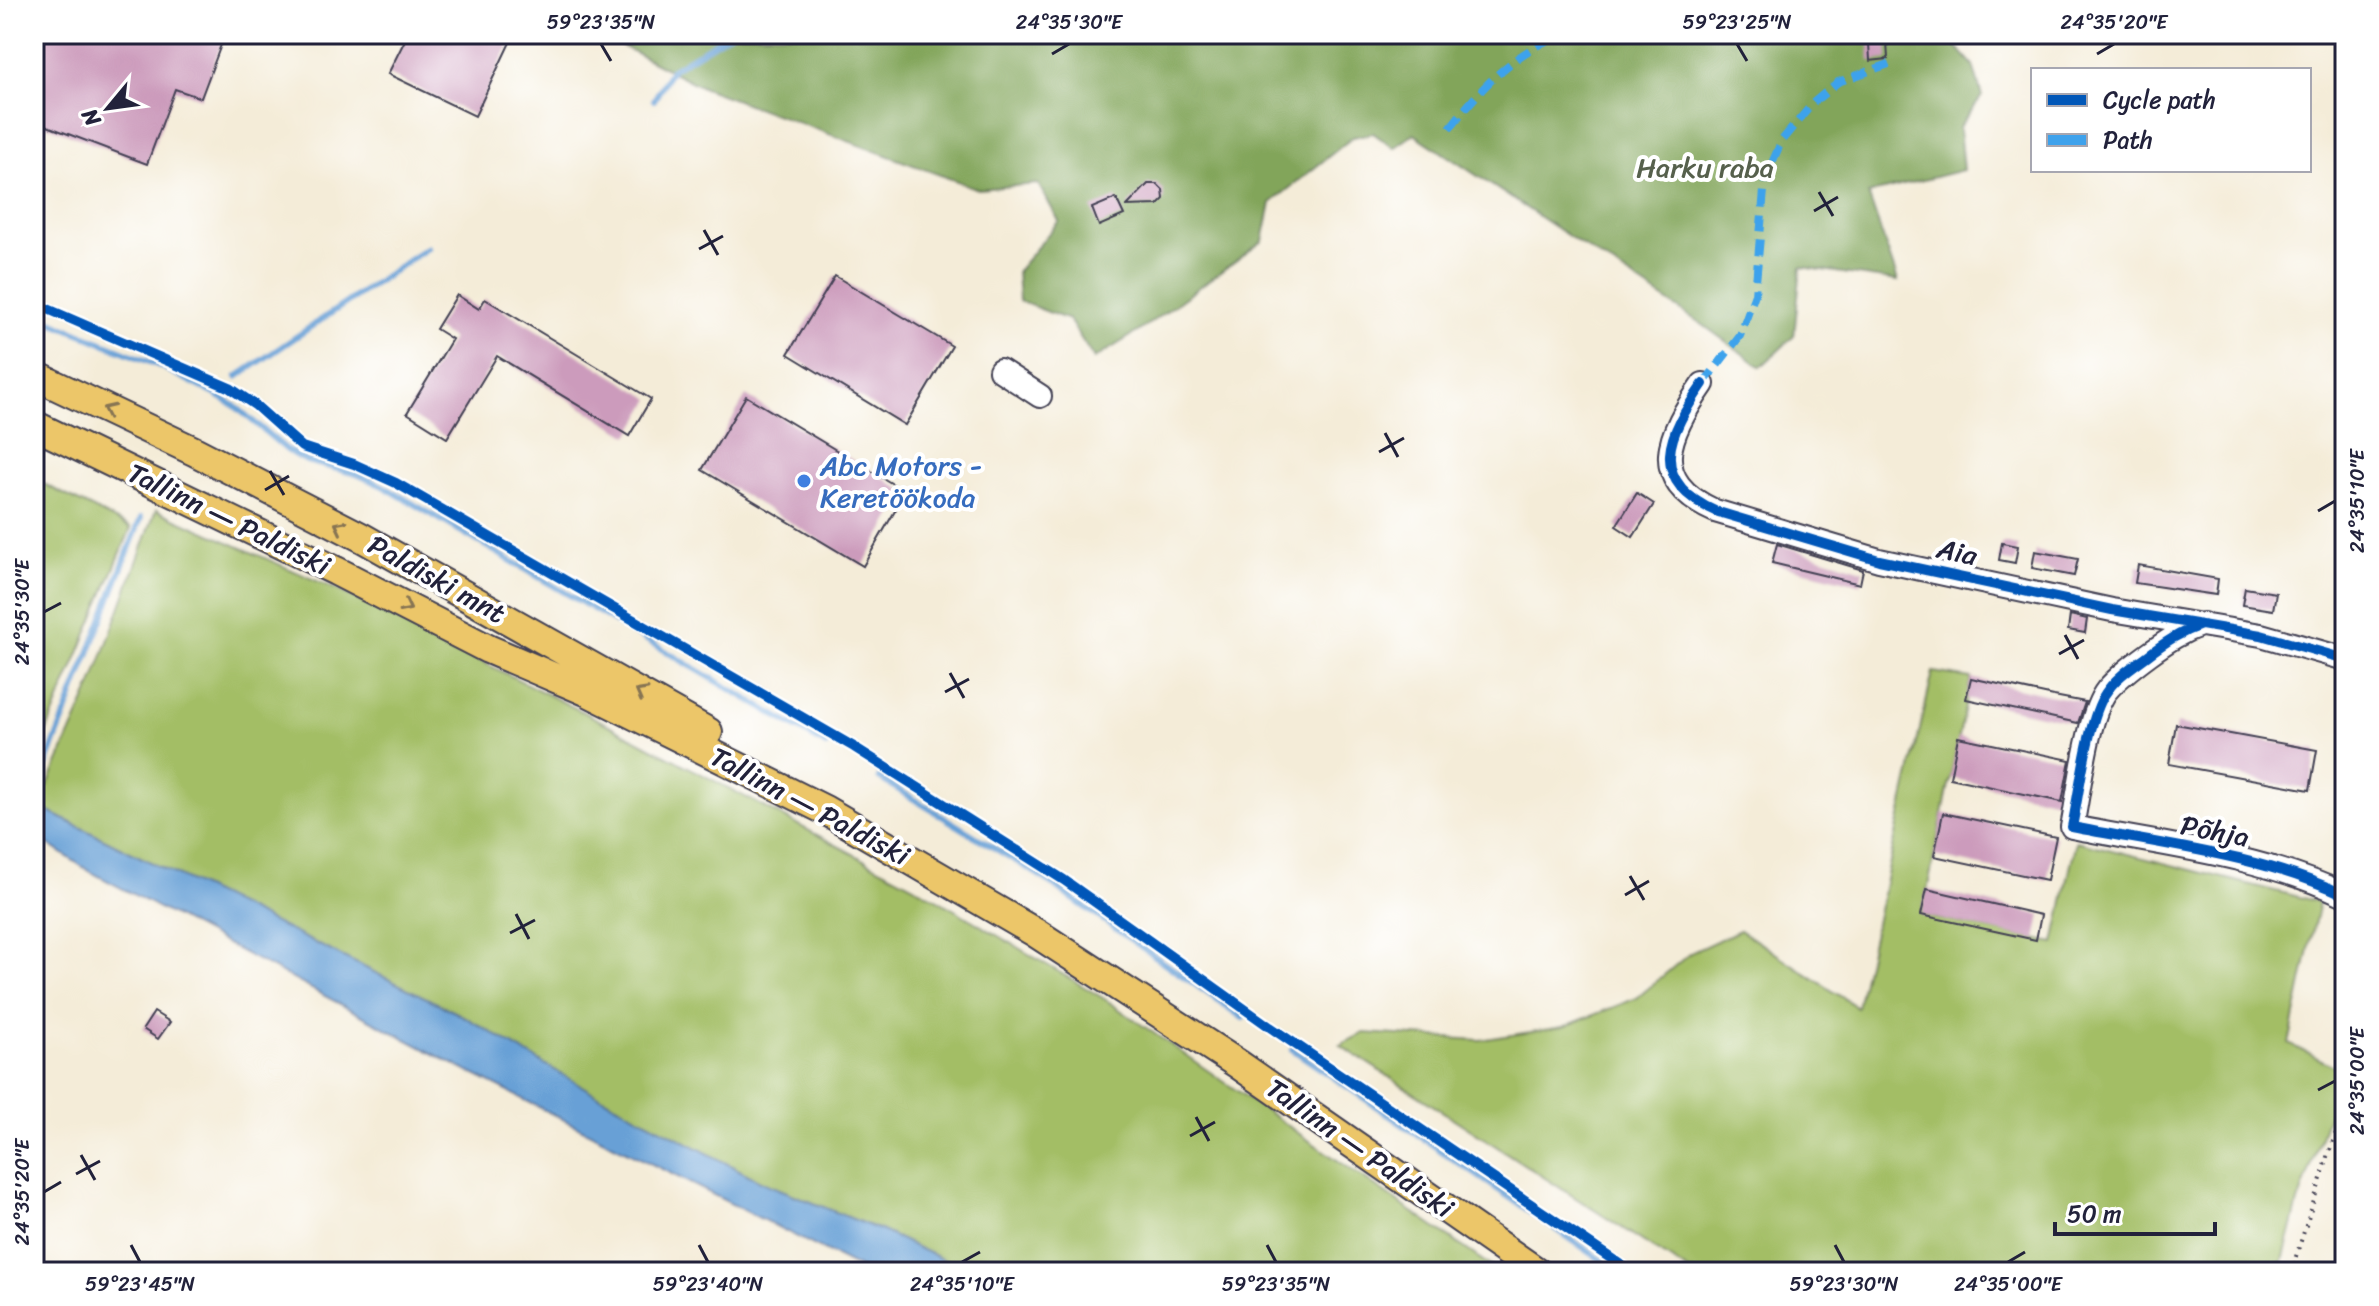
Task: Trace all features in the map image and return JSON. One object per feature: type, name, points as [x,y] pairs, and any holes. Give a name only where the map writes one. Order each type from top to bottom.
[{"type":"main road","name":"Paldiski mnt","points":[[34,375],[194,451],[361,537],[694,723],[825,810]]},
{"type":"main road","name":"Tallinn — Paldiski","points":[[34,425],[336,571],[488,649],[586,691],[825,810],[1036,933],[1100,974],[1238,1064],[1537,1272]]},
{"type":"street","points":[[1000,370],[1040,396]]},
{"type":"street","name":"Aia","points":[[1703,384],[1673,432],[1668,452],[1670,467],[1679,485],[1700,504],[1879,560],[2112,610],[2261,635],[2345,659]]},
{"type":"street","points":[[34,434],[76,445]]},
{"type":"street","name":"Põhja","points":[[2203,624],[2183,631],[2164,643],[2125,672],[2106,692],[2094,722],[2072,827],[2275,867],[2345,895]]},
{"type":"path","points":[[2291,1272],[2345,1104]]},
{"type":"green space","name":"Harku raba","points":[[599,34],[1948,34],[1973,65],[1982,96],[1959,127],[1963,170],[1868,194],[1898,281],[1801,267],[1794,336],[1761,367],[1703,325],[1414,134],[1394,148],[1373,133],[1353,137],[1271,203],[1263,241],[1139,331],[1094,359],[1069,320],[1019,301],[1017,271],[1059,221],[1038,184],[978,189],[704,88]]},
{"type":"green space","points":[[34,479],[131,528],[34,761]]},
{"type":"green space","points":[[156,510],[342,592],[601,721],[916,887],[1103,998],[1499,1272],[969,1272],[882,1231],[760,1181],[597,1095],[463,1016],[47,811],[42,798],[92,685]]},
{"type":"green space","points":[[1933,672],[1971,678],[1922,915],[2054,943],[2076,841],[2319,902],[2289,1044],[2344,1071],[2298,1203],[2280,1272],[1690,1272],[1340,1045],[1364,1033],[1480,1040],[1563,1027],[1637,998],[1690,953],[1740,930],[1857,1007]]},
{"type":"water","points":[[47,811],[463,1016],[597,1095],[760,1181],[882,1231],[969,1272],[867,1272],[457,1066],[89,871],[45,842]]},
{"type":"building","points":[[40,34],[225,34],[201,98],[175,89],[147,164],[34,121],[34,50]]},
{"type":"building","points":[[408,34],[514,34],[475,116],[388,74]]},
{"type":"building","points":[[1887,42],[1888,59],[1870,61],[1869,43]]},
{"type":"building","points":[[1148,184],[1157,184],[1163,190],[1164,199],[1158,205],[1127,206]]},
{"type":"building","points":[[1116,198],[1124,215],[1099,226],[1092,208]]},
{"type":"building","points":[[835,276],[952,346],[905,425],[788,354]]},
{"type":"building","points":[[457,295],[479,309],[485,299],[651,399],[629,436],[497,356],[447,438],[407,413],[452,339],[436,329]]},
{"type":"building","name":"Abc Motors - Keretöökoda","points":[[746,396],[906,492],[863,566],[702,470]]},
{"type":"building","points":[[1637,493],[1654,504],[1633,537],[1616,526]]},
{"type":"building","points":[[2002,543],[2018,546],[2015,563],[1999,560]]},
{"type":"building","points":[[1777,544],[1863,570],[1860,584],[1772,563]]},
{"type":"building","points":[[2035,551],[2078,559],[2074,576],[2032,568]]},
{"type":"building","points":[[2138,565],[2218,579],[2216,595],[2135,583]]},
{"type":"building","points":[[2245,588],[2276,593],[2273,610],[2242,605]]},
{"type":"building","points":[[2070,615],[2087,619],[2085,633],[2068,630]]},
{"type":"building","points":[[1971,678],[2085,702],[2078,723],[1966,699]]},
{"type":"building","points":[[2176,724],[2317,750],[2310,790],[2169,764]]},
{"type":"building","points":[[1958,737],[2070,760],[2062,802],[1950,778]]},
{"type":"building","points":[[1943,813],[2056,837],[2047,880],[1934,856]]},
{"type":"building","points":[[1927,889],[2041,915],[2036,940],[1921,915]]},
{"type":"building","points":[[154,1012],[170,1022],[158,1039],[143,1029]]},
{"type":"waterway","points":[[654,100],[671,70],[729,34]]},
{"type":"waterway","points":[[237,377],[427,248]]},
{"type":"waterway","points":[[34,315],[162,367],[213,393],[235,406],[287,450],[307,461],[357,474],[383,486],[826,745]]},
{"type":"waterway","points":[[34,796],[141,518]]},
{"type":"waterway","points":[[879,778],[1039,875],[1243,1018]]},
{"type":"waterway","points":[[1292,1049],[1619,1272]]},
{"type":"marked path","points":[[1450,128],[1496,75],[1524,54],[1555,37],[1555,34]]},
{"type":"marked path","points":[[1703,384],[1740,336],[1755,294],[1765,179],[1782,140],[1814,102],[1838,82],[1889,64]]},
{"type":"cycle path","points":[[34,303],[230,388],[255,405],[302,447],[354,464],[396,483],[854,747],[1064,880],[1270,1027],[1631,1272]]},
{"type":"cycle path","points":[[1703,384],[1680,421],[1670,455],[1679,485],[1693,499],[1715,511],[1879,560],[2112,610],[2261,635],[2345,659]]},
{"type":"cycle path","points":[[2201,625],[2179,634],[2160,647],[2124,673],[2105,694],[2089,738],[2072,827],[2246,861],[2313,881],[2345,895]]},
{"type":"place","name":"Abc Motors - Keretöökoda","points":[[804,481]]}]
